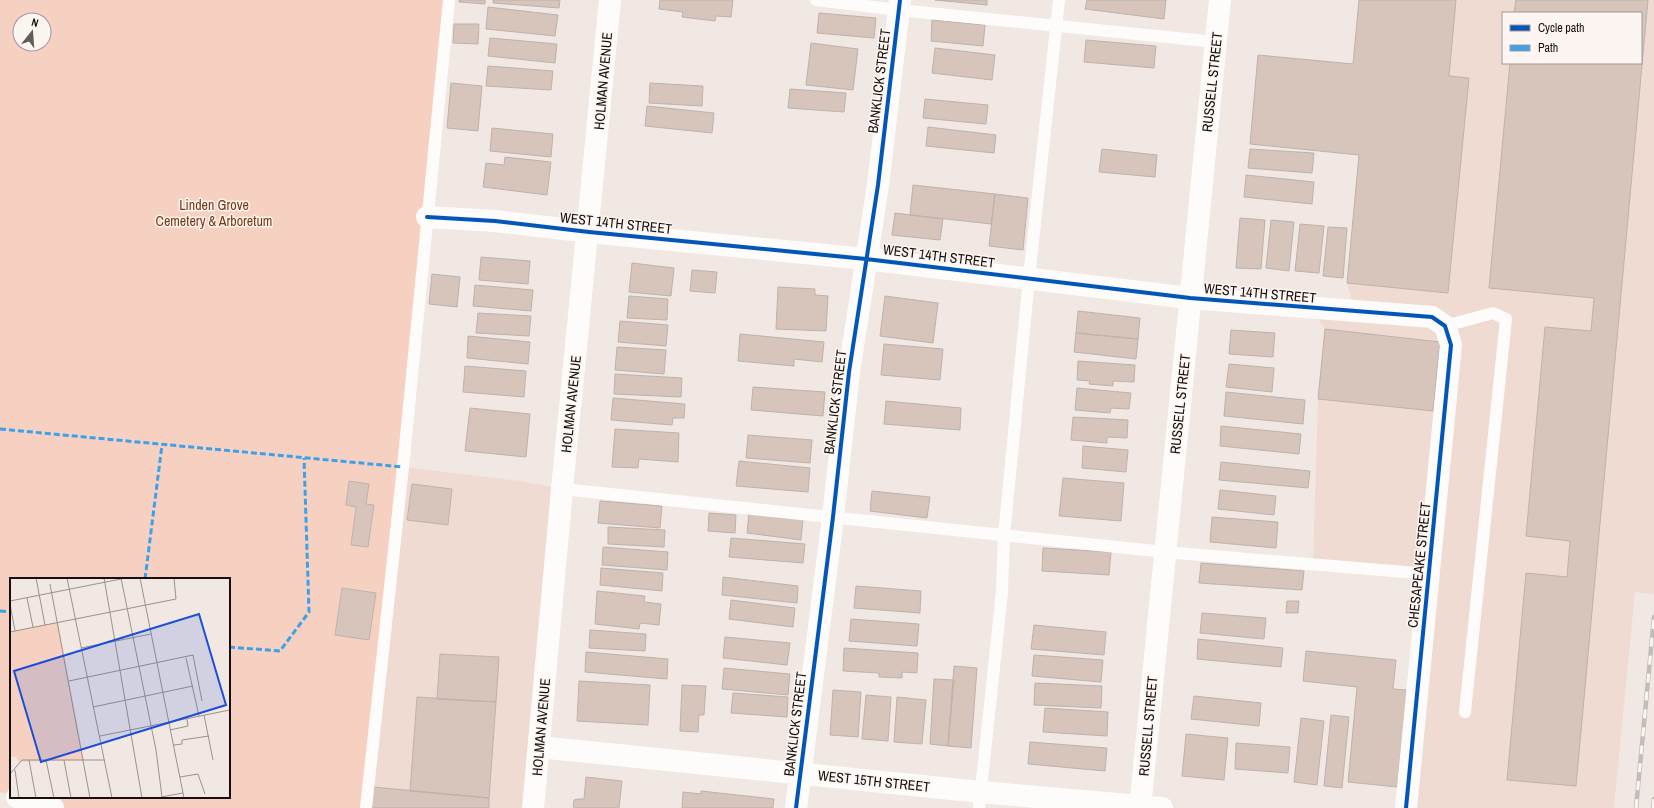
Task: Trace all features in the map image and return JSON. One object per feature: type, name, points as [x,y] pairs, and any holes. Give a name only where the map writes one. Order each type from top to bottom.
[{"type":"street","name":"HOLMAN AVENUE","points":[[534,808],[562,489],[589,232],[610,0]]},
{"type":"street","name":"RUSSELL STREET","points":[[1141,807],[1220,0]]},
{"type":"street","name":"BANKLICK STREET","points":[[796,808],[833,517],[849,372],[878,185],[899,5]]},
{"type":"street","name":"WEST 14TH STREET","points":[[428,217],[495,221],[589,232],[866,259],[1190,298],[1432,317],[1445,326]]},
{"type":"street","name":"CHESAPEAKE STREET","points":[[1406,808],[1451,345],[1445,326]]},
{"type":"street","name":"WEST 15TH STREET","points":[[539,748],[800,774],[980,800],[1162,808]]},
{"type":"street","points":[[0,792],[10,795]]},
{"type":"street","points":[[20,798],[48,807]]},
{"type":"lane","points":[[366,808],[403,467],[449,0]]},
{"type":"lane","points":[[816,0],[899,5],[1057,26],[1216,42]]},
{"type":"lane","points":[[980,800],[1002,592],[1004,536],[1029,278],[1059,0]]},
{"type":"lane","points":[[1445,326],[1493,313],[1506,319],[1465,712]]},
{"type":"lane","points":[[562,489],[1165,552],[1429,574]]},
{"type":"shaded area","points":[[1359,0],[1654,0],[1654,594],[1635,592],[1614,808],[1406,808],[1429,574],[1313,564],[1318,399],[1325,329],[1310,308],[1355,311],[1347,283],[1359,155],[1250,144],[1258,55],[1353,64]]},
{"type":"shaded area","points":[[403,467],[521,481],[562,489],[533,808],[366,808]]},
{"type":"green space","name":"Linden Grove Cemetery & Arboretum","points":[[0,0],[449,0],[366,808],[53,808],[20,798],[230,798],[230,578],[10,578],[10,795],[0,792]]},
{"type":"building","points":[[459,0],[485,0],[485,4],[459,2]]},
{"type":"building","points":[[493,0],[560,0],[559,8],[493,3]]},
{"type":"building","points":[[660,0],[733,0],[731,17],[716,16],[715,21],[682,17],[683,12],[659,9]]},
{"type":"building","points":[[935,0],[987,0],[987,5]]},
{"type":"building","points":[[1087,0],[1166,0],[1164,19],[1085,9]]},
{"type":"building","points":[[1359,0],[1456,0],[1449,76],[1469,78],[1448,293],[1347,283],[1359,155],[1250,144],[1258,55],[1353,64]]},
{"type":"building","points":[[1516,0],[1648,0],[1576,786],[1507,780],[1526,573],[1567,577],[1570,541],[1526,536],[1545,327],[1591,331],[1594,298],[1489,288],[1510,64],[1642,64],[1642,12],[1514,12]]},
{"type":"building","points":[[488,7],[558,15],[555,36],[486,29]]},
{"type":"building","points":[[819,13],[876,18],[874,38],[817,33]]},
{"type":"building","points":[[932,20],[985,25],[983,46],[931,41]]},
{"type":"building","points":[[454,24],[479,24],[478,44],[453,43]]},
{"type":"building","points":[[490,38],[557,44],[555,63],[488,56]]},
{"type":"building","points":[[1086,40],[1156,46],[1154,68],[1084,62]]},
{"type":"building","points":[[811,43],[858,49],[853,90],[806,85]]},
{"type":"building","points":[[935,48],[995,55],[992,80],[932,73]]},
{"type":"building","points":[[488,66],[553,71],[551,90],[486,86]]},
{"type":"building","points":[[451,83],[482,86],[478,131],[447,128]]},
{"type":"building","points":[[650,83],[703,86],[702,106],[649,103]]},
{"type":"building","points":[[790,89],[846,93],[844,112],[788,108]]},
{"type":"building","points":[[925,99],[988,105],[986,124],[923,118]]},
{"type":"building","points":[[647,106],[714,113],[712,133],[645,126]]},
{"type":"building","points":[[928,127],[996,135],[994,153],[926,146]]},
{"type":"building","points":[[492,128],[553,134],[551,157],[490,151]]},
{"type":"building","points":[[1102,149],[1157,155],[1155,177],[1099,172]]},
{"type":"building","points":[[1250,149],[1314,153],[1312,173],[1248,168]]},
{"type":"building","points":[[505,157],[551,162],[547,195],[483,187],[486,163],[504,165]]},
{"type":"building","points":[[1246,175],[1314,182],[1312,204],[1244,197]]},
{"type":"building","points":[[913,185],[995,194],[991,224],[910,215]]},
{"type":"building","points":[[995,194],[1028,198],[1023,250],[989,246]]},
{"type":"building","points":[[895,213],[943,219],[940,240],[892,235]]},
{"type":"building","points":[[1240,218],[1265,220],[1261,269],[1236,268]]},
{"type":"building","points":[[1271,220],[1294,222],[1289,271],[1266,268]]},
{"type":"building","points":[[1300,224],[1324,226],[1319,273],[1295,271]]},
{"type":"building","points":[[1328,227],[1347,228],[1343,278],[1323,276]]},
{"type":"building","points":[[481,257],[530,261],[528,284],[479,280]]},
{"type":"building","points":[[632,263],[674,268],[671,296],[629,292]]},
{"type":"building","points":[[692,270],[717,272],[715,293],[690,291]]},
{"type":"building","points":[[432,274],[460,277],[457,307],[429,304]]},
{"type":"building","points":[[475,285],[533,290],[531,311],[473,306]]},
{"type":"building","points":[[778,287],[815,289],[815,295],[828,296],[826,331],[776,329]]},
{"type":"building","points":[[629,296],[668,299],[667,320],[627,318]]},
{"type":"building","points":[[885,296],[938,303],[933,343],[880,336]]},
{"type":"building","points":[[1078,311],[1140,318],[1138,339],[1076,333]]},
{"type":"building","points":[[478,313],[531,316],[529,336],[476,333]]},
{"type":"building","points":[[620,321],[668,325],[666,346],[618,342]]},
{"type":"building","points":[[1325,329],[1440,342],[1433,411],[1318,399]]},
{"type":"building","points":[[1231,330],[1275,333],[1273,357],[1229,354]]},
{"type":"building","points":[[1076,333],[1138,339],[1136,359],[1074,352]]},
{"type":"building","points":[[740,334],[824,342],[822,362],[794,359],[794,366],[738,361]]},
{"type":"building","points":[[468,336],[530,342],[528,364],[467,358]]},
{"type":"building","points":[[884,344],[943,349],[940,380],[881,375]]},
{"type":"building","points":[[617,347],[666,350],[664,374],[615,370]]},
{"type":"building","points":[[1078,361],[1135,365],[1134,382],[1113,381],[1113,386],[1089,384],[1090,381],[1077,380]]},
{"type":"building","points":[[1229,364],[1274,368],[1272,392],[1226,387]]},
{"type":"building","points":[[465,366],[526,371],[524,397],[463,392]]},
{"type":"building","points":[[615,374],[682,378],[681,397],[614,394]]},
{"type":"building","points":[[753,387],[825,392],[823,416],[751,410]]},
{"type":"building","points":[[1077,388],[1131,393],[1129,409],[1111,408],[1110,413],[1075,410]]},
{"type":"building","points":[[1226,392],[1305,400],[1303,424],[1224,416]]},
{"type":"building","points":[[613,398],[685,404],[684,418],[673,418],[672,425],[611,420]]},
{"type":"building","points":[[886,401],[961,408],[960,430],[884,424]]},
{"type":"building","points":[[470,408],[530,414],[526,457],[465,451]]},
{"type":"building","points":[[1073,417],[1128,420],[1127,438],[1107,437],[1107,443],[1071,440]]},
{"type":"building","points":[[1221,426],[1301,434],[1299,454],[1220,446]]},
{"type":"building","points":[[615,429],[679,433],[678,462],[639,459],[638,468],[612,467]]},
{"type":"building","points":[[748,435],[812,440],[810,463],[746,458]]},
{"type":"building","points":[[1083,446],[1128,450],[1126,472],[1082,468]]},
{"type":"building","points":[[739,461],[810,468],[808,492],[736,486]]},
{"type":"building","points":[[1221,462],[1310,471],[1308,488],[1219,480]]},
{"type":"building","points":[[1063,478],[1124,483],[1121,521],[1059,516]]},
{"type":"building","points":[[349,481],[369,484],[366,504],[374,505],[368,547],[351,545],[356,507],[346,505]]},
{"type":"building","points":[[412,484],[452,489],[448,525],[407,520]]},
{"type":"building","points":[[1220,490],[1276,496],[1274,515],[1218,509]]},
{"type":"building","points":[[872,491],[930,497],[927,518],[870,511]]},
{"type":"building","points":[[600,501],[662,506],[660,528],[598,523]]},
{"type":"building","points":[[709,513],[736,515],[735,533],[708,531]]},
{"type":"building","points":[[749,513],[803,519],[801,540],[747,533]]},
{"type":"building","points":[[1212,517],[1278,522],[1276,548],[1210,542]]},
{"type":"building","points":[[608,527],[665,530],[664,547],[608,544]]},
{"type":"building","points":[[731,538],[805,544],[803,563],[729,557]]},
{"type":"building","points":[[603,547],[668,552],[667,570],[602,565]]},
{"type":"building","points":[[1043,548],[1111,552],[1109,575],[1042,571]]},
{"type":"building","points":[[1201,563],[1304,571],[1302,590],[1199,583]]},
{"type":"building","points":[[601,568],[663,573],[662,591],[600,585]]},
{"type":"building","points":[[723,577],[798,586],[797,603],[722,595]]},
{"type":"building","points":[[856,586],[921,591],[920,613],[854,608]]},
{"type":"building","points":[[342,588],[376,593],[369,640],[335,635]]},
{"type":"building","points":[[597,591],[645,596],[644,602],[661,604],[659,625],[640,623],[639,629],[595,624]]},
{"type":"building","points":[[731,600],[795,608],[793,627],[729,619]]},
{"type":"building","points":[[1287,601],[1299,601],[1298,613],[1286,613]]},
{"type":"building","points":[[1202,613],[1266,618],[1264,639],[1200,633]]},
{"type":"building","points":[[851,619],[919,624],[917,646],[849,641]]},
{"type":"building","points":[[1034,625],[1106,632],[1104,655],[1031,649]]},
{"type":"building","points":[[590,630],[646,634],[645,651],[589,648]]},
{"type":"building","points":[[725,637],[790,643],[787,665],[723,658]]},
{"type":"building","points":[[1198,639],[1283,648],[1281,667],[1197,659]]},
{"type":"building","points":[[844,648],[918,653],[917,673],[902,672],[902,678],[879,677],[879,673],[843,671]]},
{"type":"building","points":[[1306,651],[1396,660],[1393,689],[1407,690],[1397,787],[1348,782],[1357,687],[1303,681]]},
{"type":"building","points":[[586,652],[668,659],[667,679],[585,672]]},
{"type":"building","points":[[440,654],[499,657],[496,702],[437,699]]},
{"type":"building","points":[[1034,655],[1103,660],[1101,682],[1032,676]]},
{"type":"building","points":[[954,666],[977,668],[971,748],[948,746]]},
{"type":"building","points":[[724,668],[790,674],[788,695],[722,689]]},
{"type":"building","points":[[934,679],[954,680],[948,746],[930,744]]},
{"type":"building","points":[[579,681],[650,685],[648,725],[577,721]]},
{"type":"building","points":[[1035,683],[1102,686],[1101,708],[1034,705]]},
{"type":"building","points":[[682,685],[706,686],[704,715],[699,715],[698,732],[680,731]]},
{"type":"building","points":[[833,690],[861,692],[858,737],[830,735]]},
{"type":"building","points":[[733,693],[788,697],[787,717],[731,713]]},
{"type":"building","points":[[866,695],[891,697],[888,741],[862,739]]},
{"type":"building","points":[[1194,696],[1261,703],[1259,726],[1191,719]]},
{"type":"building","points":[[417,697],[496,702],[489,798],[410,791]]},
{"type":"building","points":[[897,697],[926,700],[922,744],[894,742]]},
{"type":"building","points":[[1045,708],[1108,712],[1107,736],[1043,732]]},
{"type":"building","points":[[1331,715],[1349,717],[1342,788],[1324,786]]},
{"type":"building","points":[[1301,718],[1324,721],[1317,785],[1294,782]]},
{"type":"building","points":[[1186,734],[1228,738],[1224,780],[1182,776]]},
{"type":"building","points":[[1030,742],[1107,748],[1105,771],[1028,764]]},
{"type":"building","points":[[1236,743],[1290,747],[1288,773],[1235,769]]},
{"type":"building","points":[[586,777],[622,781],[619,808],[573,807],[574,800],[584,799]]},
{"type":"building","points":[[373,787],[489,798],[489,808],[371,808]]},
{"type":"building","points":[[701,791],[774,799],[773,808],[682,808],[683,792],[701,794]]},
{"type":"railway","points":[[1636,808],[1654,617]]},
{"type":"railway","points":[[1653,808],[1654,799]]},
{"type":"marked path","points":[[0,429],[403,467]]},
{"type":"marked path","points":[[145,578],[162,445]]},
{"type":"marked path","points":[[230,647],[280,651],[309,612],[304,458]]},
{"type":"marked path","points":[[0,611],[10,612]]},
{"type":"cycle path","points":[[796,808],[833,517],[849,372],[878,185],[900,0]]},
{"type":"cycle path","points":[[427,217],[495,221],[589,232],[866,259],[1190,298],[1432,317],[1445,326],[1451,345],[1406,808]]}]
